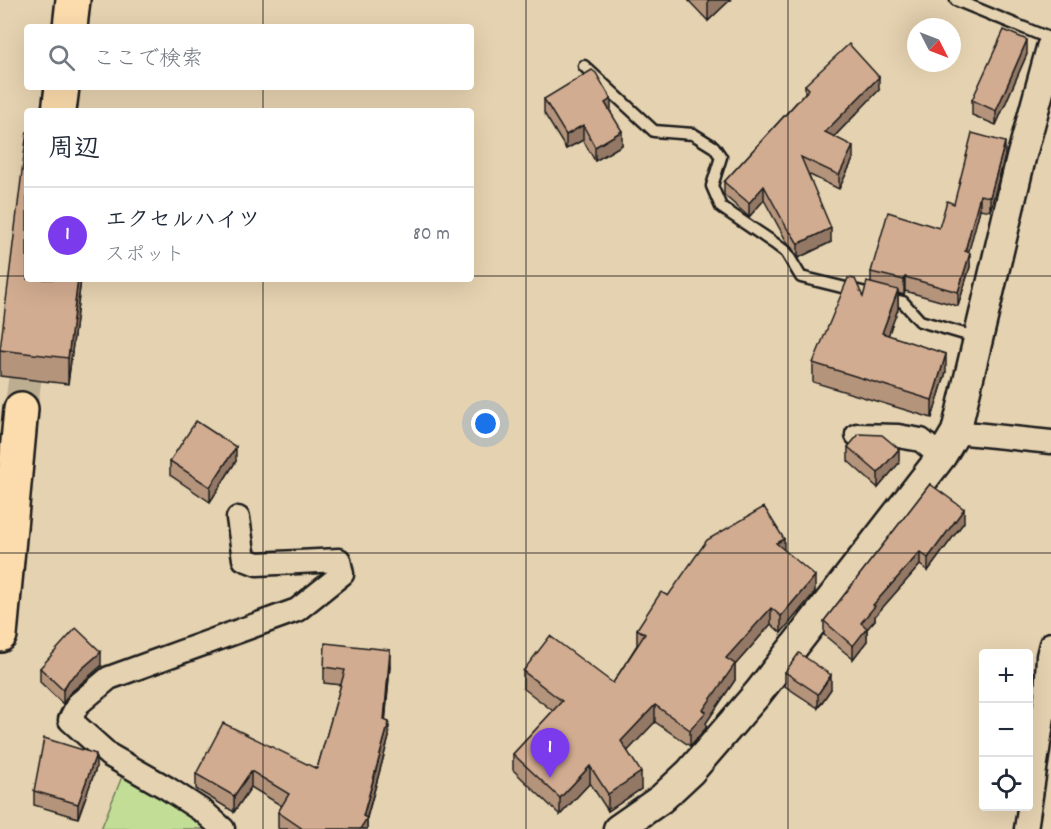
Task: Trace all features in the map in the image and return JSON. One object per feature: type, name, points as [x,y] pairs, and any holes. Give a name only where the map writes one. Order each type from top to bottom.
[{"type":"main road","points":[[70,24],[73,0]]},
{"type":"main road","points":[[59,108],[62,90]]},
{"type":"main road","points":[[0,635],[21,409]]},
{"type":"street","points":[[618,829],[661,799],[690,772],[743,711],[941,457],[956,432],[1021,158],[1051,48]]},
{"type":"street","points":[[956,432],[1051,442]]},
{"type":"street","points":[[857,435],[898,436],[921,440],[941,457]]},
{"type":"street","points":[[223,829],[204,812],[110,756],[70,720],[78,704],[109,678],[297,610],[342,574],[339,561],[257,564],[244,559],[238,518]]},
{"type":"street","points":[[1026,829],[1048,700],[1048,656],[1051,644]]},
{"type":"lane","points":[[956,0],[1051,39]]},
{"type":"lane","points":[[584,66],[654,131],[693,134],[714,147],[721,157],[712,186],[721,207],[786,252],[801,277],[903,302],[920,321],[979,338]]},
{"type":"green space","points":[[123,774],[215,829],[101,829]]},
{"type":"building","points":[[1004,30],[1027,40],[996,111],[972,100]]},
{"type":"building","points":[[849,44],[879,77],[825,132],[853,146],[839,175],[801,157],[831,228],[798,244],[764,186],[749,203],[724,182],[809,89],[805,85]]},
{"type":"building","points":[[592,70],[611,99],[605,103],[622,131],[595,147],[583,125],[566,135],[544,99]]},
{"type":"building","points":[[972,133],[1005,142],[990,197],[980,195],[965,251],[970,253],[958,292],[905,277],[904,280],[871,272],[888,212],[939,228],[947,201],[954,204]]},
{"type":"building","points":[[24,155],[24,282],[78,282],[68,358],[0,350]]},
{"type":"building","points":[[848,278],[855,279],[863,297],[867,282],[898,290],[882,333],[946,354],[932,400],[813,363]]},
{"type":"building","points":[[196,421],[236,447],[210,487],[170,461]]},
{"type":"building","points":[[859,434],[882,435],[899,449],[878,473],[848,447]]},
{"type":"building","points":[[930,484],[964,509],[928,558],[920,552],[873,605],[875,606],[861,623],[867,628],[853,646],[824,621]]},
{"type":"building","points":[[764,507],[784,539],[776,543],[815,576],[781,616],[771,608],[726,658],[735,664],[703,710],[706,712],[690,730],[655,705],[621,741],[641,772],[608,794],[590,766],[560,798],[513,754],[562,701],[523,671],[550,636],[613,683],[645,634],[637,629],[661,592],[668,596],[707,540]]},
{"type":"building","points":[[76,628],[101,652],[69,680],[63,690],[40,668]]},
{"type":"building","points":[[325,643],[390,650],[384,720],[389,722],[363,816],[367,818],[360,829],[303,829],[278,812],[289,794],[251,771],[234,796],[196,774],[223,723],[317,769],[345,670],[324,667]]},
{"type":"building","points":[[799,653],[831,675],[818,694],[785,672]]},
{"type":"building","points":[[44,738],[96,754],[78,804],[34,791]]},
{"type":"tunnel","points":[[21,409],[38,282]]},
{"type":"place","name":"エクセルハイツ","points":[[550,778]]}]
